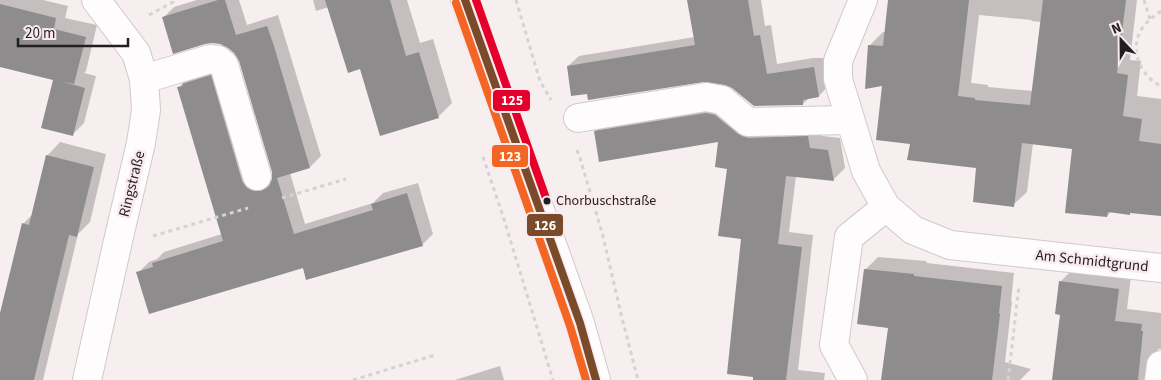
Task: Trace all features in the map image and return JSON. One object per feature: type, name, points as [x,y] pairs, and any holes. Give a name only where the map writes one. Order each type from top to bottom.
[{"type":"street","name":"Ringstraße","points":[[87,380],[141,143],[146,110],[144,79],[136,53],[96,0]]},
{"type":"street","points":[[464,0],[580,323],[596,380]]},
{"type":"street","name":"Am Schmidtgrund","points":[[863,0],[838,61],[838,80],[866,171],[886,207],[913,230],[950,245],[1161,268]]},
{"type":"street","points":[[144,79],[210,59],[218,60],[224,65],[257,176]]},
{"type":"street","points":[[576,130],[706,97],[722,100],[748,122],[850,120]]},
{"type":"street","points":[[854,380],[834,345],[849,237],[886,207]]},
{"type":"street","points":[[1159,380],[1161,365]]},
{"type":"path","points":[[516,0],[540,81],[554,104]]},
{"type":"path","points":[[1144,0],[1150,19]]},
{"type":"path","points":[[1161,11],[1150,19],[1141,30],[1138,37],[1137,51],[1140,65],[1147,76],[1161,86]]},
{"type":"path","points":[[576,130],[580,158],[603,236],[638,380]]},
{"type":"path","points":[[514,137],[480,149],[503,216],[553,380]]},
{"type":"path","points":[[281,198],[346,179]]},
{"type":"path","points":[[118,242],[132,242],[253,206]]},
{"type":"path","name":"Am Schmidtgrund","points":[[1008,380],[1022,253]]},
{"type":"path","points":[[353,380],[434,356]]},
{"type":"building","points":[[218,0],[225,0],[236,35],[267,26],[274,46],[310,168],[277,178],[294,234],[373,210],[371,204],[407,193],[423,246],[306,280],[303,268],[149,314],[136,272],[153,267],[152,263],[223,241],[177,87],[211,75],[242,181],[247,188],[261,191],[269,186],[272,179],[272,172],[239,61],[234,53],[220,44],[212,43],[173,54],[162,17]]},
{"type":"building","points":[[325,0],[390,0],[406,56],[419,52],[439,118],[380,136],[360,69],[348,73]]},
{"type":"building","points":[[687,0],[748,0],[754,36],[760,35],[767,74],[814,67],[819,97],[803,100],[803,105],[754,106],[732,88],[704,82],[588,100],[587,94],[571,96],[567,66],[695,45]]},
{"type":"building","points":[[888,0],[969,0],[958,96],[975,98],[975,100],[1030,105],[1043,0],[1126,0],[1117,73],[1128,75],[1123,116],[1142,119],[1139,141],[1161,144],[1161,216],[1108,212],[1107,217],[1065,213],[1072,149],[1022,143],[1014,207],[973,202],[976,168],[907,160],[910,144],[876,140],[882,86],[865,89],[868,45],[883,46]]},
{"type":"building","points":[[0,4],[56,18],[54,29],[86,37],[74,84],[60,81],[85,88],[73,136],[41,128],[53,80],[0,67]]},
{"type":"building","points":[[706,113],[715,115],[738,134],[748,138],[808,136],[810,148],[828,150],[834,181],[786,176],[778,244],[802,247],[786,380],[753,380],[753,377],[727,374],[741,239],[718,236],[727,169],[715,167],[718,142],[599,162],[594,131]]},
{"type":"building","points":[[46,155],[94,167],[77,237],[69,235],[34,380],[0,380],[0,313],[22,223],[29,225]]},
{"type":"building","points":[[864,269],[1002,286],[992,380],[881,380],[888,328],[857,324]]},
{"type":"building","points":[[1059,281],[1119,289],[1115,321],[1142,324],[1138,380],[1052,380],[1060,315],[1055,314]]},
{"type":"transit line","name":"126","points":[[465,0],[580,323],[596,380]]},
{"type":"transit line","name":"125","points":[[476,0],[547,201]]},
{"type":"transit line","name":"123","points":[[456,3],[570,326],[586,380]]},
{"type":"place","name":"Chorbuschstraße","points":[[547,201]]}]
